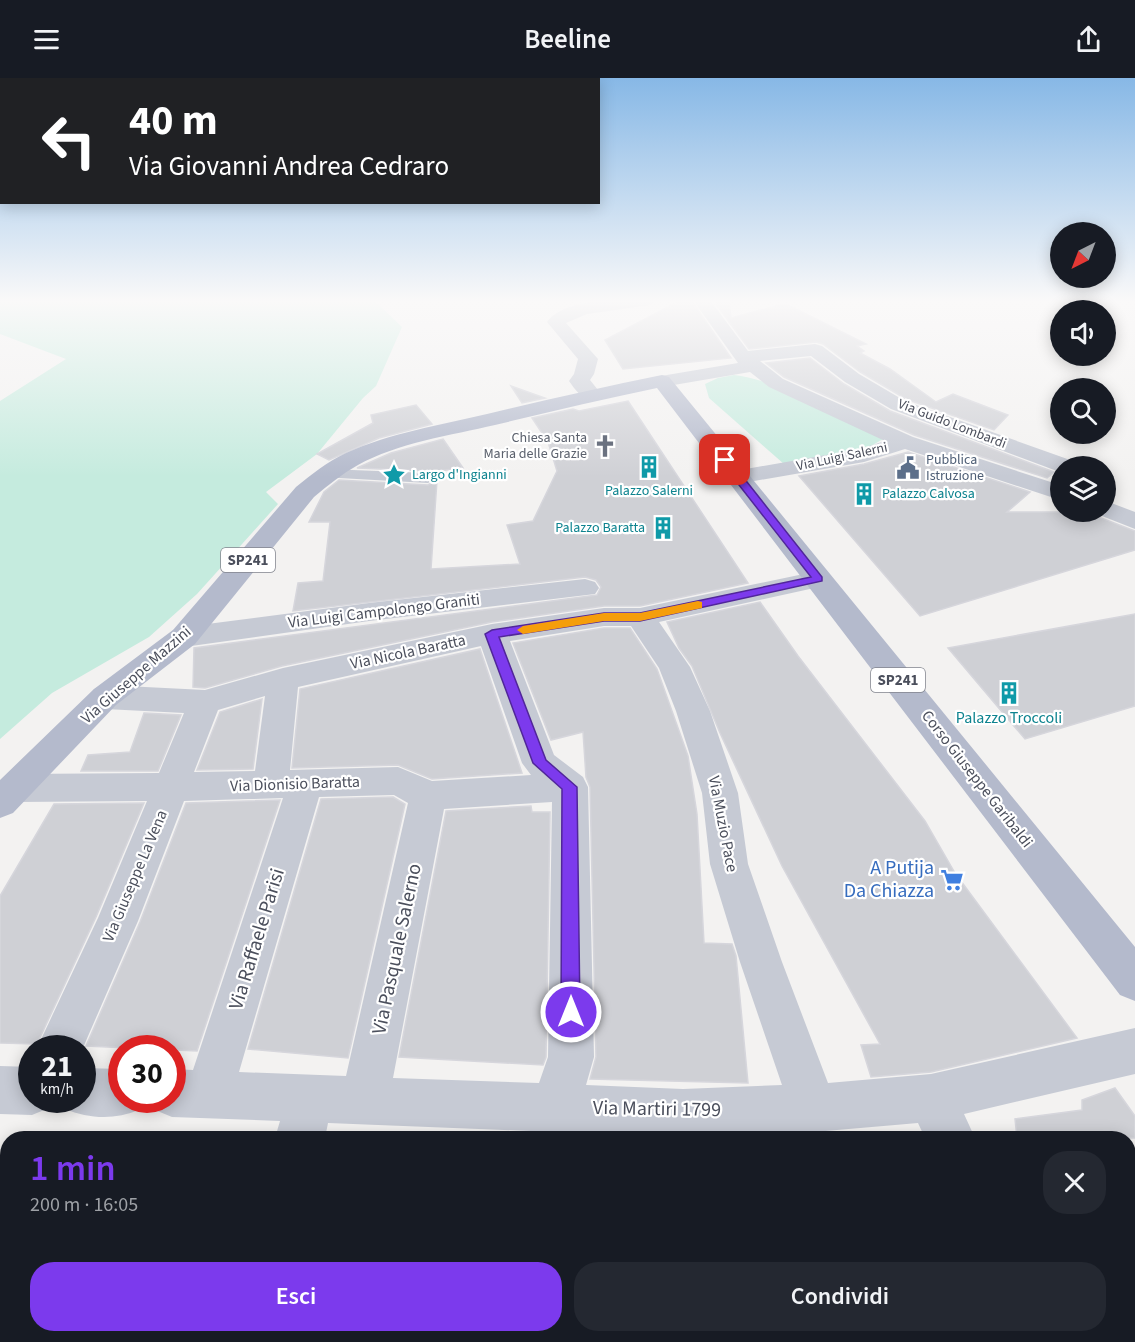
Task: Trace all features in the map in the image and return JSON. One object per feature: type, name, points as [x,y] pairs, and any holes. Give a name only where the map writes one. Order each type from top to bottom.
[{"type":"main road","name":"SP241","points":[[592,395],[663,381]]},
{"type":"main road","name":"Corso Giuseppe Garibaldi","points":[[663,381],[1135,980]]},
{"type":"main road","name":"Via Giuseppe Mazzini","points":[[8,795],[105,698],[184,637],[304,492],[327,474],[352,459],[374,450],[418,437],[592,395]]},
{"type":"street","points":[[588,359],[584,374],[579,381],[592,395]]},
{"type":"street","name":"Via Luigi Salerni","points":[[741,359],[744,364],[776,383],[906,442]]},
{"type":"street","name":"Via Guido Lombardi","points":[[663,381],[769,359]]},
{"type":"street","name":"Via Guido Lombardi","points":[[827,359],[852,378],[898,405],[1050,461]]},
{"type":"street","points":[[906,442],[1050,488]]},
{"type":"street","name":"Via Luigi Salerni","points":[[737,477],[864,455],[906,442]]},
{"type":"street","name":"Via Nicola Baratta","points":[[105,698],[206,702],[284,679],[492,634],[604,617],[640,617],[818,579]]},
{"type":"street","name":"Via Luigi Campolongo Graniti","points":[[184,637],[369,612],[585,588]]},
{"type":"street","name":"Via Muzio Pace","points":[[640,617],[674,667],[693,711],[720,794],[729,864],[761,962],[814,1108]]},
{"type":"street","points":[[492,634],[540,763],[570,787]]},
{"type":"street","name":"Via Raffaele Parisi","points":[[191,1094],[288,785],[284,679]]},
{"type":"street","name":"Via Giuseppe La Vena","points":[[66,1035],[117,921],[206,702]]},
{"type":"street","name":"Via Dionisio Baratta","points":[[8,795],[172,787],[398,781],[428,796]]},
{"type":"street","points":[[428,796],[570,787]]},
{"type":"street","points":[[555,1122],[570,1057],[570,787]]},
{"type":"street","name":"Via Pasquale Salerno","points":[[364,1101],[428,796]]},
{"type":"street","name":"Via Martiri 1799","points":[[191,1094],[305,1118],[364,1101],[555,1122],[687,1126],[814,1108],[941,1118],[1135,1051]]},
{"type":"street","points":[[0,1090],[18,1091]]},
{"type":"lane","points":[[327,474],[428,478]]},
{"type":"green space","points":[[66,359],[388,359],[376,386],[363,398],[317,454],[266,492],[278,504],[197,594],[149,637],[52,693],[0,739],[0,401]]},
{"type":"green space","points":[[734,375],[751,378],[789,392],[883,439],[864,450],[784,464],[709,398],[705,384],[718,378]]},
{"type":"building","points":[[617,359],[721,359],[623,369]]},
{"type":"building","points":[[811,359],[844,384],[890,411],[1050,471],[1050,475],[1047,478],[914,435],[784,377],[766,363]]},
{"type":"building","points":[[843,359],[871,359],[890,369],[936,402],[953,394],[1008,415],[994,430],[906,399]]},
{"type":"building","points":[[511,386],[545,398],[522,403]]},
{"type":"building","points":[[628,401],[748,583],[640,606],[604,606],[492,622],[282,666],[205,688],[193,687],[194,648],[597,595],[601,587],[596,580],[585,577],[293,611],[298,583],[323,581],[330,522],[309,522],[324,492],[339,480],[428,485],[437,480],[431,569],[520,564],[507,525],[533,521],[557,471],[548,442],[532,418]]},
{"type":"building","points":[[416,405],[432,424],[379,438],[329,460],[317,454],[373,423],[371,415]]},
{"type":"building","points":[[443,439],[463,468],[438,471],[437,476],[428,471],[357,468],[391,453]]},
{"type":"building","points":[[908,452],[1030,492],[1007,512],[1050,512],[1050,522],[1112,522],[1135,531],[1135,550],[920,616],[799,476],[864,464]]},
{"type":"building","points":[[760,602],[798,656],[925,821],[955,873],[1077,1038],[931,1072],[871,1077],[861,1045],[880,1044],[782,866],[720,733],[692,666],[679,648],[667,622]]},
{"type":"building","points":[[1135,614],[1135,706],[1025,739],[948,648]]},
{"type":"building","points":[[604,628],[630,628],[657,669],[688,756],[697,814],[704,943],[732,944],[736,956],[748,1083],[590,1079],[596,1057],[590,787],[586,777],[583,732],[551,740],[513,643]]},
{"type":"building","points":[[480,649],[522,773],[432,779],[398,765],[292,768],[300,689]]},
{"type":"building","points":[[262,699],[253,769],[197,770],[220,712]]},
{"type":"building","points":[[144,713],[181,715],[158,771],[81,771],[88,755],[130,752]]},
{"type":"building","points":[[393,797],[405,804],[348,1058],[248,1049],[321,799]]},
{"type":"building","points":[[280,800],[197,1051],[186,1051],[186,1035],[108,1035],[108,1047],[96,1046],[96,1035],[91,1035],[140,922],[186,803]]},
{"type":"building","points":[[144,803],[96,917],[41,1035],[18,1035],[18,1043],[0,1043],[0,896],[54,804]]},
{"type":"building","points":[[531,806],[532,812],[550,812],[546,1057],[543,1065],[399,1057],[446,811]]},
{"type":"building","points":[[1115,1088],[1135,1116],[1135,1131],[1016,1131],[1015,1119],[1082,1110],[1082,1100]]},
{"type":"slow traffic","points":[[523,630],[604,617],[640,617],[698,605]]},
{"type":"place","name":"Chiesa Santa Maria delle Grazie","points":[[605,446]]},
{"type":"place","name":"Palazzo Salerni","points":[[649,467]]},
{"type":"place","name":"Pubblica Istruzione","points":[[908,468]]},
{"type":"place","name":"Largo d'Ingianni","points":[[394,475]]},
{"type":"place","name":"Palazzo Calvosa","points":[[864,494]]},
{"type":"place","name":"Palazzo Baratta","points":[[663,528]]},
{"type":"place","name":"Palazzo Troccoli","points":[[1009,693]]},
{"type":"place","name":"A Putija Da Chiazza","points":[[952,880]]},
{"type":"route","points":[[571,1012],[570,787],[540,763],[492,634],[604,617],[640,617],[818,579],[725,460]]}]
